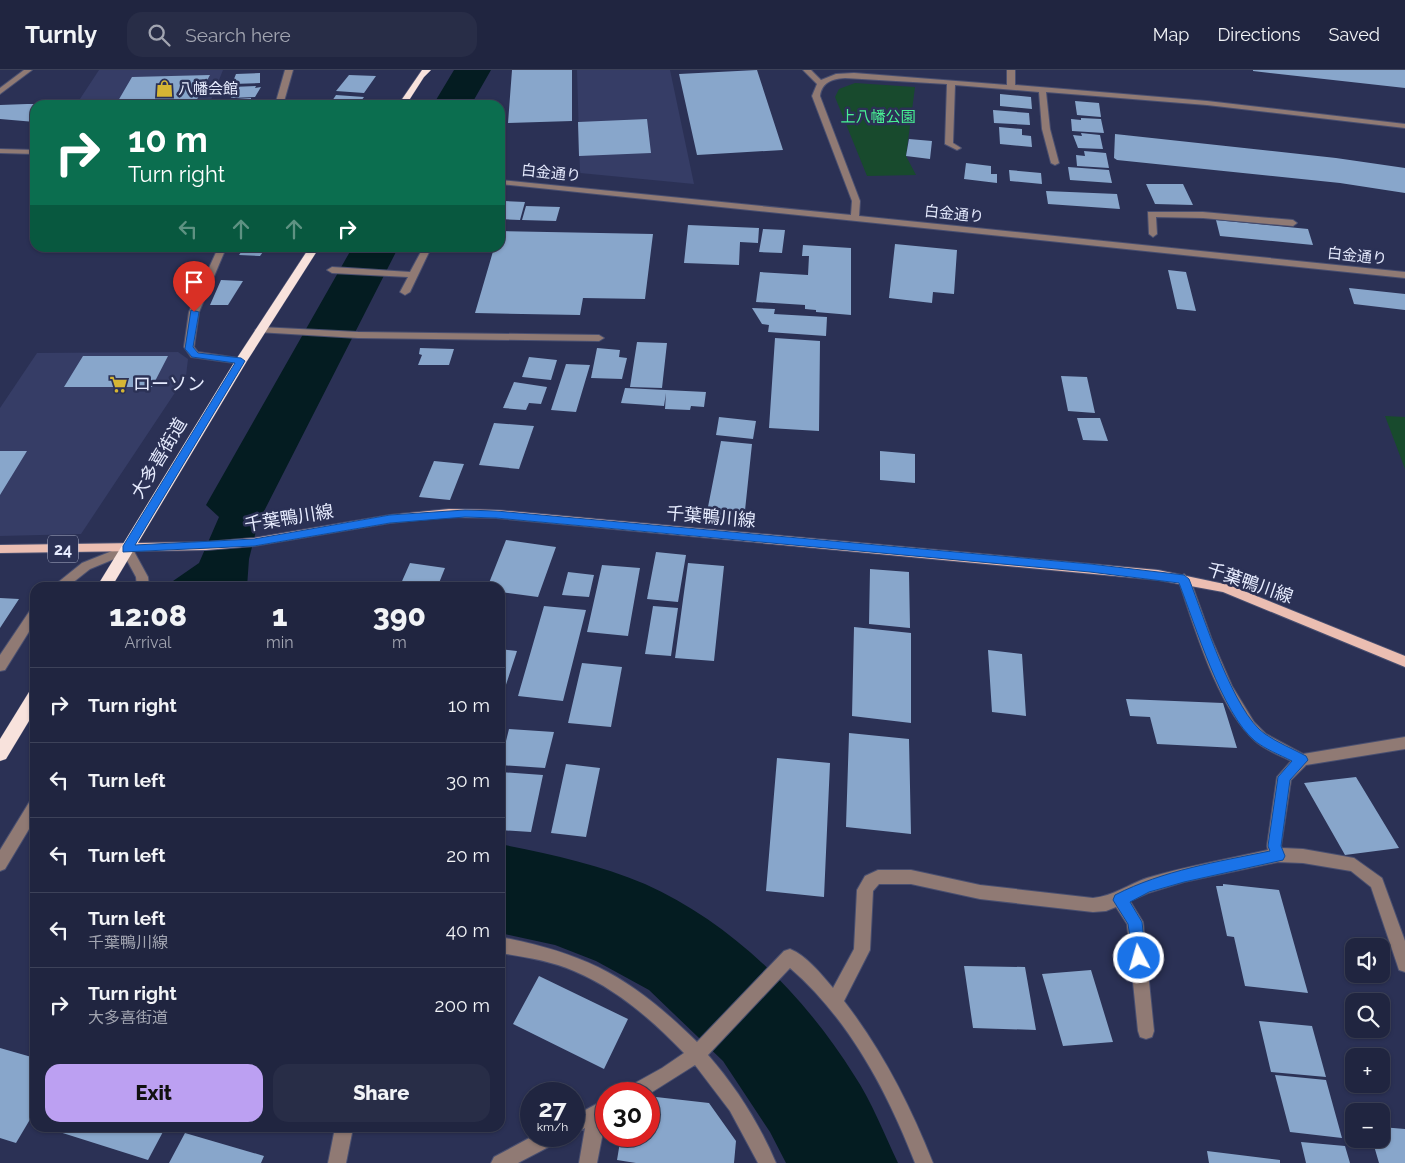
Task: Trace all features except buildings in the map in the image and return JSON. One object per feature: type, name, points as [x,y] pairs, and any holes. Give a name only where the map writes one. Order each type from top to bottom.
[{"type":"highway","points":[[405,100],[423,71]]},
{"type":"highway","name":"大多喜街道","points":[[107,582],[260,330],[311,252]]},
{"type":"highway","points":[[0,754],[30,705]]},
{"type":"main road","name":"千葉鴨川線","points":[[0,550],[206,546],[254,542],[390,519],[449,513],[496,514],[1107,570],[1184,579],[1225,588],[1405,662]]},
{"type":"street","points":[[0,92],[28,70]]},
{"type":"street","points":[[280,100],[289,70]]},
{"type":"street","points":[[807,70],[820,83]]},
{"type":"street","points":[[1011,70],[1011,87]]},
{"type":"street","points":[[855,218],[856,201],[816,96],[816,89],[820,83],[839,76],[855,75],[951,82],[1207,103],[1405,126]]},
{"type":"street","points":[[951,82],[949,144],[957,148]]},
{"type":"street","points":[[1042,90],[1046,128],[1055,163]]},
{"type":"street","points":[[0,151],[30,152]]},
{"type":"street","name":"白金通り","points":[[505,183],[1405,275]]},
{"type":"street","points":[[1153,234],[1151,214],[1203,215],[1293,223]]},
{"type":"street","points":[[220,252],[194,312],[188,348],[195,355],[241,361]]},
{"type":"street","points":[[405,292],[425,252]]},
{"type":"street","points":[[335,270],[414,275]]},
{"type":"street","points":[[260,330],[358,335],[599,338]]},
{"type":"street","points":[[65,582],[86,566],[127,549],[142,577],[142,582]]},
{"type":"street","points":[[1184,579],[1219,672],[1243,719],[1260,738],[1302,760]]},
{"type":"street","points":[[0,666],[30,620]]},
{"type":"street","points":[[1278,856],[1274,846],[1284,777],[1302,760],[1405,743]]},
{"type":"street","points":[[0,864],[30,814]]},
{"type":"street","points":[[835,1001],[862,950],[865,890],[870,881],[878,877],[911,877],[980,892],[1094,905],[1120,900],[1146,886],[1184,875],[1278,856],[1303,856],[1354,865],[1377,883],[1405,964]]},
{"type":"street","points":[[1120,900],[1135,922],[1146,1031]]},
{"type":"street","points":[[505,945],[552,956],[581,966],[612,981],[656,1014],[697,1054],[760,1144],[767,1163]]},
{"type":"street","points":[[654,1082],[697,1054],[790,957],[811,973],[835,1001],[896,1100],[924,1163]]},
{"type":"street","points":[[337,1163],[343,1132]]},
{"type":"street","points":[[588,1163],[595,1136]]},
{"type":"street","points":[[500,1163],[531,1147]]},
{"type":"shaded area","points":[[99,70],[223,70],[211,100],[79,100]]},
{"type":"shaded area","points":[[454,70],[491,70],[474,100],[436,100]]},
{"type":"shaded area","points":[[577,70],[670,70],[694,184],[580,173]]},
{"type":"shaded area","points":[[350,252],[396,252],[258,523],[249,559],[247,582],[173,582],[199,563],[219,517],[206,505]]},
{"type":"shaded area","points":[[178,352],[188,359],[186,376],[81,534],[0,536],[0,408],[37,353]]},
{"type":"shaded area","points":[[505,845],[592,865],[628,877],[677,900],[736,940],[789,990],[834,1045],[867,1096],[898,1163],[786,1163],[770,1132],[723,1061],[649,990],[596,961],[555,945],[505,934]]},
{"type":"green space","name":"上八幡公園","points":[[855,83],[915,87],[906,156],[916,175],[867,176],[835,97],[839,89]]},
{"type":"green space","points":[[1385,416],[1405,417],[1405,469]]},
{"type":"place","name":"八幡会館","points":[[164,89]]},
{"type":"place","name":"ローソン","points":[[119,384]]},
{"type":"route","points":[[194,312],[188,348],[195,355],[207,358],[241,361],[127,549],[254,542],[390,519],[465,513],[496,514],[1090,568],[1184,579],[1219,672],[1243,719],[1260,738],[1302,760],[1284,777],[1274,846],[1278,856],[1184,875],[1146,886],[1120,900],[1135,922],[1139,958]]}]
